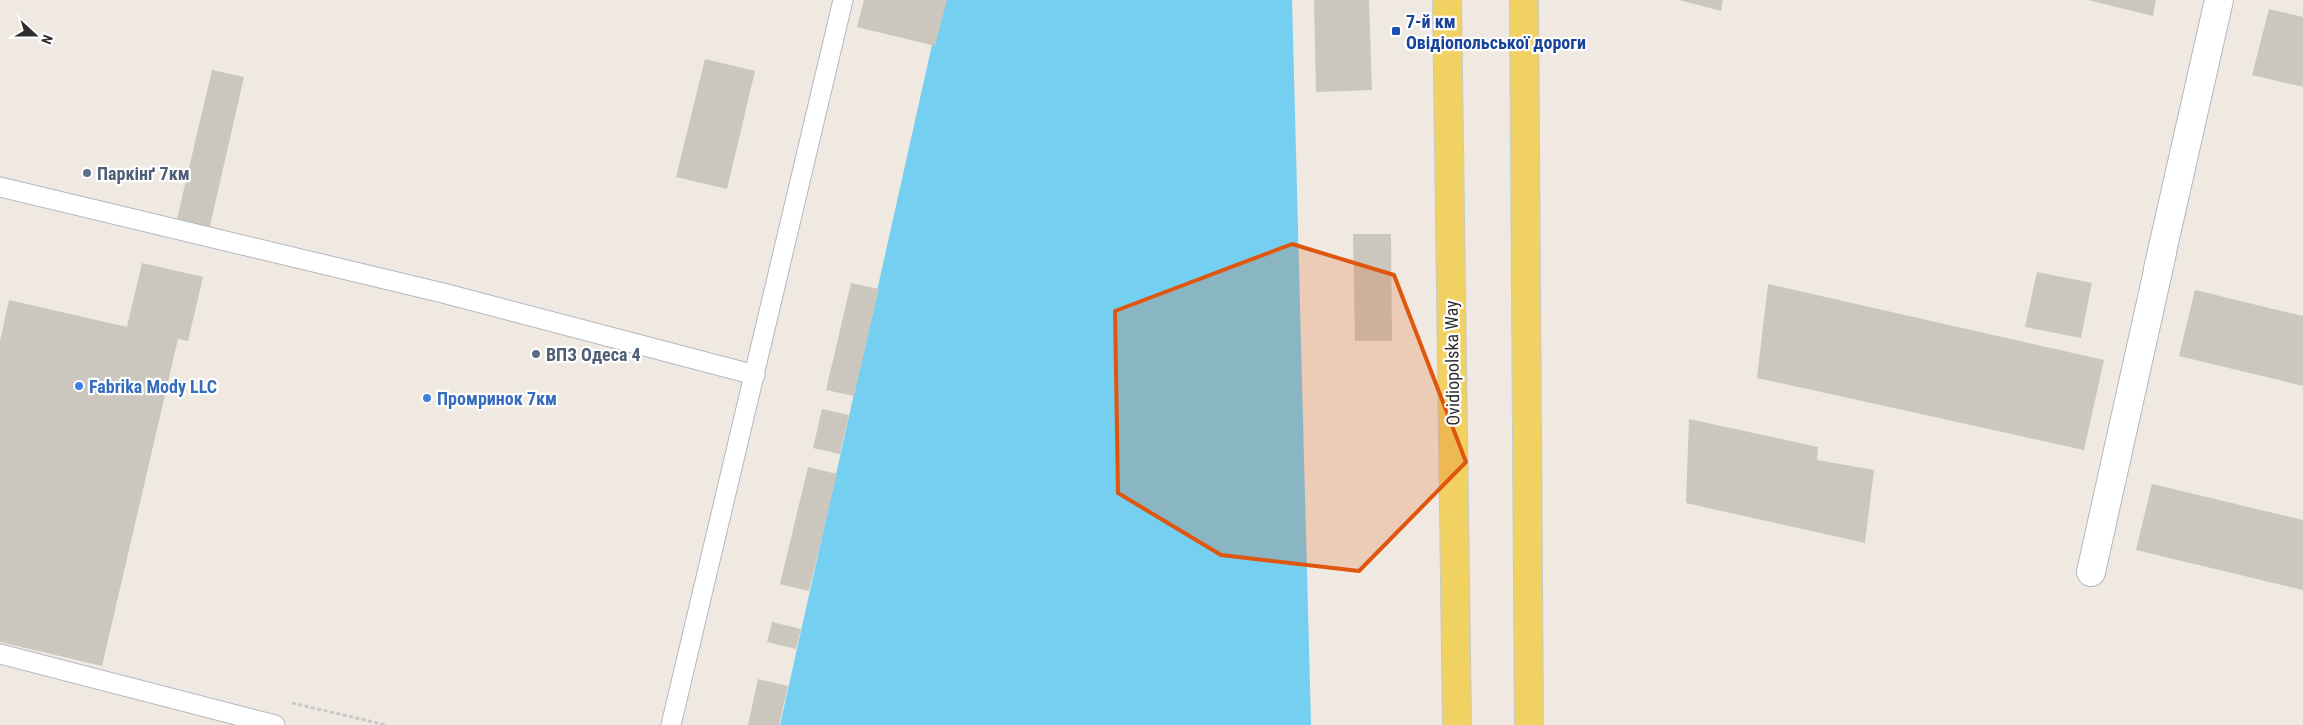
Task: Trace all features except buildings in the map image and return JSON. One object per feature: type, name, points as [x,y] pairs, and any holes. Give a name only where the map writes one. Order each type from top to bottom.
[{"type":"main road","name":"Ovidiopolska Way","points":[[1447,0],[1457,725]]},
{"type":"main road","points":[[1524,0],[1529,725]]},
{"type":"street","points":[[2156,279],[2218,0]]},
{"type":"street","points":[[2090,572],[2162,252]]},
{"type":"lane","points":[[672,725],[843,0]]},
{"type":"lane","points":[[0,187],[443,293],[754,375]]},
{"type":"lane","points":[[0,654],[275,725]]},
{"type":"highlighted area","points":[[1292,244],[1394,275],[1466,462],[1359,571],[1221,555],[1118,493],[1115,311]]},
{"type":"water","points":[[942,0],[1292,0],[1311,725],[780,725]]},
{"type":"place","name":"7-й км Овідіопольської дороги","points":[[1396,31]]},
{"type":"place","name":"Паркінґ 7км","points":[[87,173]]},
{"type":"place","name":"ВПЗ Одеса 4","points":[[536,354]]},
{"type":"place","name":"Fabrika Mody LLC","points":[[79,386]]},
{"type":"place","name":"Промринок 7км","points":[[427,398]]}]
